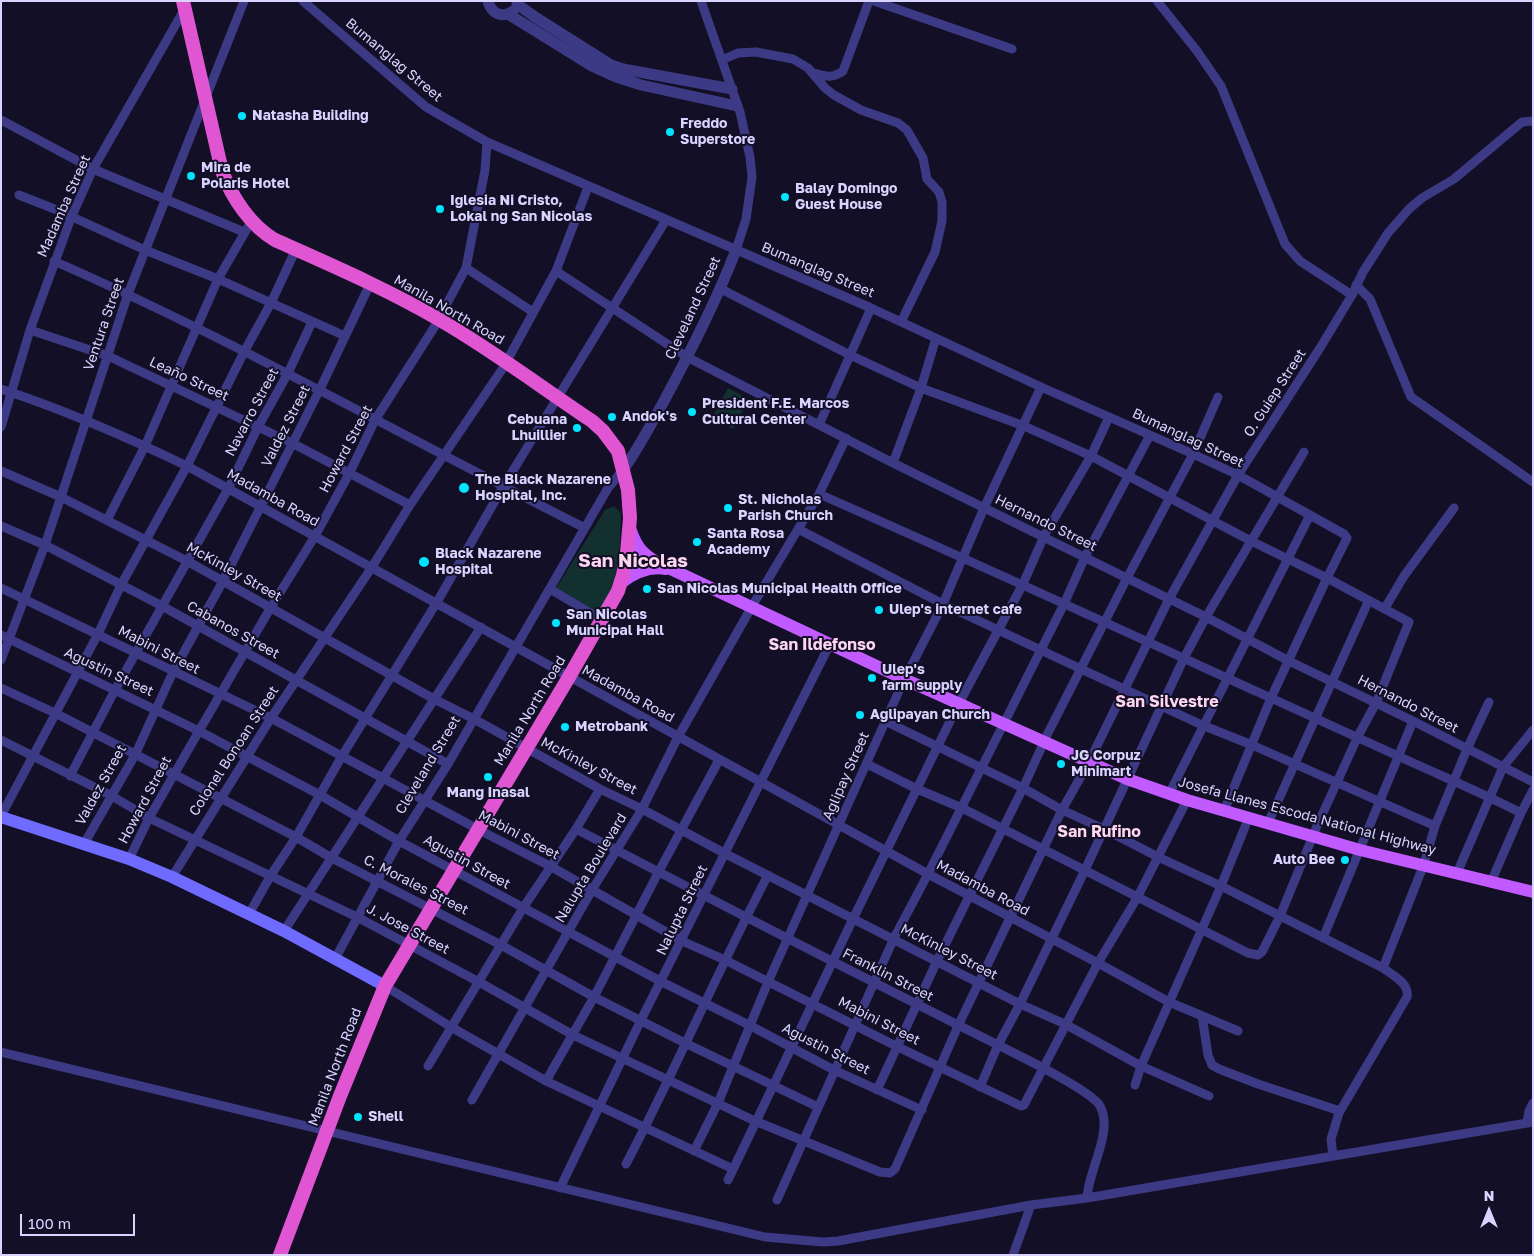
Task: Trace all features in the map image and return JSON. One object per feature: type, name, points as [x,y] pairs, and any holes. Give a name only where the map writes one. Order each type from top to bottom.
[{"type":"highway","name":"Manila North Road","points":[[184,5],[225,180],[252,220],[264,233],[439,319],[507,362],[557,398],[592,420],[604,431],[618,451],[628,490],[630,518],[628,553],[621,582],[602,620],[569,677],[385,986],[326,1132],[280,1255]]},
{"type":"main road","name":"Josefa Llanes Escoda National Highway","points":[[629,526],[638,548],[653,560],[669,569],[904,679],[1127,779],[1187,800],[1360,850],[1533,892]]},
{"type":"main road","name":"Josefa Llanes Escoda National Highway","points":[[621,582],[630,576],[654,568],[669,569]]},
{"type":"main road","points":[[1,816],[129,859],[172,877],[284,931],[385,986]]},
{"type":"street","name":"Ventura Street","points":[[1,660],[5,637],[24,598],[45,545],[128,294],[244,1]]},
{"type":"street","name":"Bumanglag Street","points":[[302,1],[426,107],[487,142],[871,308],[1041,387],[1193,454],[1238,475],[1344,534],[1347,538],[1327,578]]},
{"type":"street","points":[[488,1],[490,8],[501,16],[514,10],[517,3],[535,17],[611,65],[623,69],[732,89]]},
{"type":"street","name":"Cleveland Street","points":[[335,959],[399,841],[448,764],[608,488],[635,454],[687,358],[721,289],[736,250],[746,219],[752,177],[750,157],[738,106],[700,1]]},
{"type":"street","points":[[813,73],[832,76],[838,75],[843,71],[869,1]]},
{"type":"street","points":[[874,1],[1012,49]]},
{"type":"street","points":[[1157,1],[1197,51],[1221,86],[1285,244],[1300,261],[1352,295]]},
{"type":"street","name":"Madamba Street","points":[[1,427],[30,330],[71,218],[93,170],[184,5]]},
{"type":"street","points":[[508,14],[592,66],[616,77],[641,85],[738,106]]},
{"type":"street","points":[[722,60],[738,53],[756,52],[793,59],[808,68],[824,88],[834,95],[861,110],[903,127],[923,158],[927,179],[939,192],[942,202],[942,221],[939,239],[934,252],[901,322]]},
{"type":"street","points":[[1,120],[93,170],[244,232]]},
{"type":"street","name":"O. Guiep Street","points":[[922,1110],[958,1026],[1010,917],[1045,849],[1062,810],[1089,762],[1147,640],[1211,520],[1320,348],[1352,295],[1362,272],[1388,233],[1409,209],[1422,198],[1454,179],[1522,122],[1533,121]]},
{"type":"street","name":"Howard Street","points":[[129,859],[173,775],[315,536],[350,472],[375,420],[439,319],[466,268],[485,170],[487,142]]},
{"type":"street","points":[[507,362],[556,271],[588,187]]},
{"type":"street","points":[[19,195],[145,250],[218,279],[345,336]]},
{"type":"street","points":[[107,520],[145,446],[218,279],[252,220]]},
{"type":"street","points":[[249,914],[503,487],[666,220]]},
{"type":"street","points":[[1,816],[98,634],[120,585],[187,466],[244,352],[271,303],[296,249]]},
{"type":"street","points":[[54,262],[197,327],[320,389],[443,456],[585,528]]},
{"type":"street","points":[[466,268],[533,312]]},
{"type":"street","name":"Hernando Street","points":[[556,271],[687,358],[893,463],[1044,536],[1289,661],[1533,782]]},
{"type":"street","name":"Valdez Street","points":[[84,844],[135,754],[173,672],[224,581],[370,284]]},
{"type":"street","points":[[1356,285],[1370,299],[1411,398],[1533,482]]},
{"type":"street","points":[[721,289],[850,355],[920,388],[1024,426],[1091,456],[1251,541],[1385,608],[1407,620],[1409,624],[1376,703],[1358,736],[1313,835],[1280,916],[1262,952],[1258,956],[1201,930],[962,808],[917,789],[867,764]]},
{"type":"street","points":[[819,425],[871,308]]},
{"type":"street","name":"Navarro Street","points":[[70,776],[115,690],[228,489],[258,427],[288,374],[312,322]]},
{"type":"street","name":"Leaño Street","points":[[30,330],[108,356],[292,443],[410,504]]},
{"type":"street","points":[[893,463],[936,338]]},
{"type":"street","name":"Colonel Bonoan Street","points":[[172,877],[246,756],[372,567],[410,504],[507,362]]},
{"type":"street","name":"Aglipay Street","points":[[694,1151],[718,1103],[749,1025],[904,679],[943,604],[984,508],[1041,387]]},
{"type":"street","name":"Madamba Road","points":[[1,389],[85,421],[187,466],[481,626],[569,677],[968,896],[1169,1002],[1238,1030]]},
{"type":"street","points":[[877,1090],[896,1046],[968,896],[1023,788],[1044,741],[1193,454],[1218,397]]},
{"type":"street","points":[[728,1180],[832,961],[959,703],[1022,584],[1044,536],[1091,456],[1109,417]]},
{"type":"street","points":[[776,1200],[894,938],[962,808],[980,768],[1064,604],[1085,557],[1130,476],[1150,435]]},
{"type":"street","name":"Nalupta Boulevard","points":[[472,1100],[592,890],[642,809],[678,737],[751,608],[819,494],[846,438]]},
{"type":"street","points":[[980,1087],[998,1045],[1085,870],[1184,658],[1206,617],[1304,452]]},
{"type":"street","name":"McKinley Street","points":[[1,471],[61,497],[187,561],[434,699],[681,831],[894,938],[1020,1004],[1066,1024],[1141,1066],[1209,1096]]},
{"type":"street","points":[[819,494],[963,557],[1358,736],[1490,797],[1520,814]]},
{"type":"street","points":[[1385,608],[1399,583],[1454,508]]},
{"type":"street","points":[[1169,794],[1202,725],[1310,515]]},
{"type":"street","name":"Cabanos Street","points":[[1,526],[45,545],[162,606],[448,764]]},
{"type":"street","points":[[798,529],[943,604],[1081,669],[1202,725],[1252,745],[1435,826]]},
{"type":"street","points":[[1224,811],[1272,698],[1327,578]]},
{"type":"street","name":"Mabini Street","points":[[1,588],[271,718],[550,866],[682,941],[856,1024],[896,1046],[1018,1106],[1024,1105],[1042,1067]]},
{"type":"street","points":[[550,590],[602,620]]},
{"type":"street","points":[[1268,822],[1369,600]]},
{"type":"street","points":[[284,931],[330,857],[384,779],[481,626]]},
{"type":"street","name":"Agustin Street","points":[[5,637],[157,709],[320,795],[399,841],[568,933],[834,1070],[922,1110]]},
{"type":"street","name":"Nalupta Street","points":[[560,1188],[641,1020],[705,897],[830,644]]},
{"type":"street","name":"C. Morales Street","points":[[1,688],[93,732],[296,837],[330,857],[501,945],[594,997],[818,1107]]},
{"type":"street","points":[[1383,968],[1424,864],[1435,826],[1489,702]]},
{"type":"street","points":[[885,721],[939,746],[1023,788],[1062,810],[1221,886],[1383,968],[1406,986],[1408,993],[1340,1111],[1331,1139],[1333,1156]]},
{"type":"street","points":[[1323,938],[1413,721]]},
{"type":"street","points":[[1457,873],[1503,767],[1533,730]]},
{"type":"street","name":"J. Jose Street","points":[[1,740],[112,796],[149,818],[358,917],[479,982],[573,1036],[669,1079],[755,1121],[880,1172],[890,1173],[895,1169],[922,1110]]},
{"type":"street","points":[[546,1081],[573,1036],[719,760]]},
{"type":"street","points":[[428,1066],[523,908],[576,829],[600,789]]},
{"type":"street","points":[[1491,882],[1520,814],[1533,790]]},
{"type":"street","points":[[1042,1067],[1098,963],[1137,898],[1187,800]]},
{"type":"street","points":[[1135,1085],[1141,1066],[1221,886],[1249,817]]},
{"type":"street","name":"Franklin Street","points":[[576,829],[916,1005],[1042,1067],[1090,1097],[1098,1103],[1103,1113],[1102,1138],[1089,1182],[1087,1198]]},
{"type":"street","points":[[626,1164],[768,875]]},
{"type":"street","points":[[385,986],[451,1027],[546,1081],[733,1169]]},
{"type":"street","points":[[1202,1016],[1208,1055],[1212,1065],[1258,1084],[1340,1111]]},
{"type":"street","points":[[1,1052],[765,1237],[823,1242],[838,1241],[1031,1205],[1087,1198],[1530,1122],[1529,1111],[1533,1103]]},
{"type":"street","points":[[1013,1255],[1031,1205]]},
{"type":"green space","points":[[728,388],[749,399],[733,429],[712,418]]},
{"type":"green space","points":[[614,506],[621,513],[620,544],[614,586],[599,614],[556,588],[605,510]]},
{"type":"place","name":"Natasha Building","points":[[242,116]]},
{"type":"place","name":"Freddo Superstore","points":[[670,132]]},
{"type":"place","name":"Mira de Polaris Hotel","points":[[191,176]]},
{"type":"place","name":"Balay Domingo Guest House","points":[[785,197]]},
{"type":"place","name":"Iglesia Ni Cristo, Lokal ng San Nicolas","points":[[440,209]]},
{"type":"place","name":"President F.E. Marcos Cultural Center","points":[[692,412]]},
{"type":"place","name":"Andok's","points":[[612,417]]},
{"type":"place","name":"Cebuana Lhuillier","points":[[577,428]]},
{"type":"place","name":"The Black Nazarene Hospital, Inc.","points":[[464,488]]},
{"type":"place","name":"St. Nicholas Parish Church","points":[[728,508]]},
{"type":"place","name":"Santa Rosa Academy","points":[[697,542]]},
{"type":"place","name":"Black Nazarene Hospital","points":[[424,562]]},
{"type":"place","name":"San Nicolas Municipal Health Office","points":[[647,589]]},
{"type":"place","name":"Ulep's internet cafe","points":[[879,610]]},
{"type":"place","name":"San Nicolas Municipal Hall","points":[[556,623]]},
{"type":"place","name":"Ulep's farm supply","points":[[872,678]]},
{"type":"place","name":"Aglipayan Church","points":[[860,715]]},
{"type":"place","name":"Metrobank","points":[[565,727]]},
{"type":"place","name":"JG Corpuz Minimart","points":[[1061,764]]},
{"type":"place","name":"Mang Inasal","points":[[488,777]]},
{"type":"place","name":"Auto Bee","points":[[1345,860]]},
{"type":"place","name":"Shell","points":[[358,1117]]},
{"type":"district","name":"San Nicolas","points":[[633,561]]},
{"type":"district","name":"San Ildefonso","points":[[822,645]]},
{"type":"district","name":"San Silvestre","points":[[1167,702]]},
{"type":"district","name":"San Rufino","points":[[1099,832]]}]
